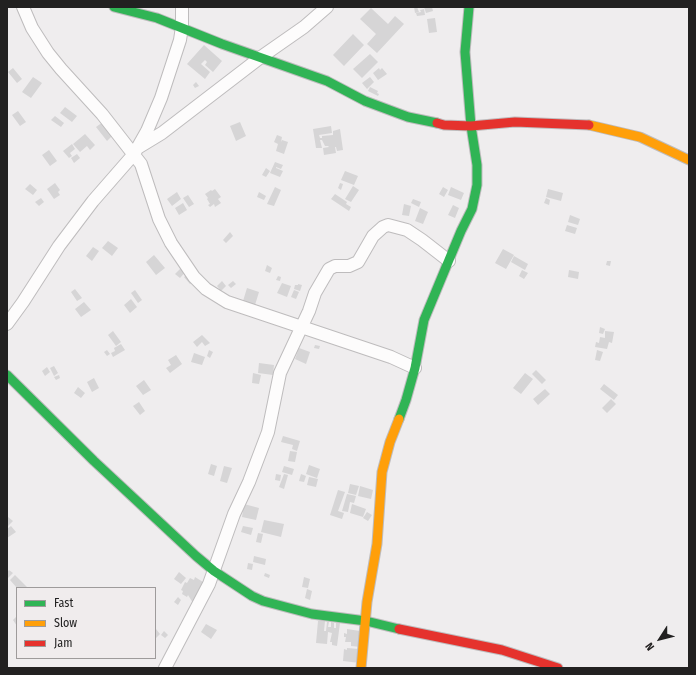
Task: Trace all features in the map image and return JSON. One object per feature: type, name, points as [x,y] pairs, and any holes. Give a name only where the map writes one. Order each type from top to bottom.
[{"type":"street","points":[[23,7],[32,28],[61,70],[136,150],[159,220],[171,243],[194,277],[206,289],[227,302],[391,357],[415,368]]},
{"type":"street","points":[[114,7],[157,18],[222,44],[327,81],[365,101],[394,112],[444,125],[471,126],[515,122],[594,125],[640,137],[689,160]]},
{"type":"street","points":[[7,324],[59,246],[88,207],[136,150],[147,131],[161,98],[180,40],[182,27],[182,7]]},
{"type":"street","points":[[136,150],[162,133],[261,57],[304,27],[327,7]]},
{"type":"street","points":[[360,668],[367,602],[377,544],[382,472],[390,442],[406,400],[415,368],[424,320],[472,209],[477,185],[477,165],[471,126],[466,52],[469,7]]},
{"type":"street","points":[[165,668],[201,601],[214,571],[234,514],[249,482],[266,437],[280,373],[309,311],[315,293],[329,269],[335,266],[349,266],[358,262],[373,236],[383,227],[388,225],[407,230],[449,260]]},
{"type":"street","points":[[7,375],[94,461],[214,571],[241,589],[263,601],[312,614],[366,621],[419,634],[502,650],[558,668]]},
{"type":"building","points":[[414,7],[417,7],[419,12],[415,13]]},
{"type":"building","points":[[424,7],[432,7],[433,11],[426,13]]},
{"type":"building","points":[[371,8],[388,24],[395,16],[404,24],[377,53],[367,44],[376,34],[360,19]]},
{"type":"building","points":[[424,9],[425,15],[417,16],[416,13],[421,12],[420,10]]},
{"type":"building","points":[[435,18],[437,32],[429,33],[427,19]]},
{"type":"building","points":[[353,34],[364,45],[344,66],[333,55]]},
{"type":"building","points":[[204,45],[222,61],[213,72],[205,65],[207,62],[205,60],[201,64],[210,72],[205,79],[187,64]]},
{"type":"building","points":[[370,54],[378,62],[362,78],[353,69]]},
{"type":"building","points":[[13,68],[22,79],[17,83],[8,72]]},
{"type":"building","points":[[379,68],[380,70],[382,68],[387,74],[378,80],[373,73]]},
{"type":"building","points":[[33,77],[42,83],[31,98],[22,92]]},
{"type":"building","points":[[370,77],[374,82],[367,89],[362,83]]},
{"type":"building","points":[[196,82],[199,86],[195,88],[193,85]]},
{"type":"building","points":[[370,87],[378,91],[378,96],[368,91]]},
{"type":"building","points":[[65,107],[77,116],[72,122],[60,113]]},
{"type":"building","points":[[18,111],[26,122],[20,126],[12,115]]},
{"type":"building","points":[[55,116],[64,123],[61,127],[51,120]]},
{"type":"building","points":[[103,122],[113,135],[107,141],[96,127]]},
{"type":"building","points":[[240,122],[246,136],[236,141],[230,126]]},
{"type":"building","points":[[331,126],[332,133],[319,135],[320,138],[322,138],[322,136],[333,135],[333,131],[340,129],[343,150],[337,151],[335,147],[336,153],[324,155],[323,148],[329,147],[325,146],[322,140],[320,140],[322,148],[316,148],[313,129]]},
{"type":"building","points":[[85,134],[95,145],[90,150],[87,146],[80,152],[73,144]]},
{"type":"building","points":[[277,135],[282,137],[281,142],[282,140],[288,142],[284,154],[276,151],[278,144],[274,142]]},
{"type":"building","points":[[72,144],[75,149],[70,153],[72,156],[69,158],[63,151]]},
{"type":"building","points":[[49,150],[57,161],[50,166],[42,155]]},
{"type":"building","points":[[77,154],[80,158],[74,163],[71,158]]},
{"type":"building","points":[[275,162],[283,165],[281,169],[276,167],[283,171],[280,177],[270,173]]},
{"type":"building","points":[[266,168],[270,171],[266,177],[262,175]]},
{"type":"building","points":[[345,171],[358,176],[354,185],[341,180]]},
{"type":"building","points":[[55,183],[60,190],[58,192],[60,195],[54,199],[47,189]]},
{"type":"building","points":[[340,183],[343,184],[341,190],[338,188]]},
{"type":"building","points":[[30,184],[37,190],[33,195],[25,189]]},
{"type":"building","points":[[353,186],[359,190],[351,202],[345,199]]},
{"type":"building","points":[[275,187],[281,190],[274,206],[267,204]]},
{"type":"building","points":[[443,187],[448,190],[444,197],[439,194]]},
{"type":"building","points":[[451,187],[464,193],[461,200],[448,195]]},
{"type":"building","points":[[215,189],[221,197],[218,199],[221,203],[215,207],[214,204],[210,207],[208,205],[210,204],[207,199],[208,198],[205,194]]},
{"type":"building","points":[[548,189],[563,193],[561,201],[546,197]]},
{"type":"building","points":[[177,192],[181,199],[172,206],[167,199]]},
{"type":"building","points":[[259,192],[266,196],[264,200],[257,197]]},
{"type":"building","points":[[335,194],[347,202],[346,204],[351,207],[349,211],[331,199]]},
{"type":"building","points":[[188,195],[194,204],[189,207],[183,198]]},
{"type":"building","points":[[41,198],[44,202],[39,206],[35,202]]},
{"type":"building","points":[[546,198],[550,200],[549,205],[544,203]]},
{"type":"building","points":[[413,199],[421,202],[419,207],[411,203]]},
{"type":"building","points":[[183,203],[187,210],[179,215],[175,208]]},
{"type":"building","points":[[404,204],[411,206],[409,216],[402,215]]},
{"type":"building","points":[[453,205],[459,208],[455,218],[448,215]]},
{"type":"building","points":[[420,208],[428,212],[423,224],[415,221]]},
{"type":"building","points":[[570,215],[580,219],[578,225],[568,222]]},
{"type":"building","points":[[567,225],[577,228],[575,234],[565,231]]},
{"type":"building","points":[[230,232],[233,236],[226,243],[223,240]]},
{"type":"building","points":[[108,241],[118,248],[112,256],[102,248]]},
{"type":"building","points":[[93,247],[99,251],[92,261],[86,256]]},
{"type":"building","points":[[503,249],[514,255],[506,269],[495,263]]},
{"type":"building","points":[[154,255],[165,268],[156,275],[146,262]]},
{"type":"building","points":[[514,256],[528,264],[525,270],[511,262]]},
{"type":"building","points":[[607,261],[611,261],[610,266],[606,265]]},
{"type":"building","points":[[267,265],[272,268],[270,273],[265,271]]},
{"type":"building","points":[[183,266],[187,270],[180,278],[175,274]]},
{"type":"building","points":[[522,270],[528,273],[524,279],[519,276]]},
{"type":"building","points":[[569,270],[579,272],[578,279],[568,277]]},
{"type":"building","points":[[188,274],[194,281],[190,284],[184,277]]},
{"type":"building","points":[[278,276],[281,277],[280,281],[276,280]]},
{"type":"building","points":[[222,281],[226,286],[221,291],[217,286]]},
{"type":"building","points":[[233,281],[236,284],[231,288],[228,285]]},
{"type":"building","points":[[282,283],[291,286],[287,297],[277,293]]},
{"type":"building","points":[[295,285],[302,285],[300,291],[294,289]]},
{"type":"building","points":[[247,288],[259,292],[255,305],[243,301]]},
{"type":"building","points":[[75,289],[82,298],[77,301],[71,292]]},
{"type":"building","points":[[135,290],[142,300],[138,303],[131,293]]},
{"type":"building","points":[[294,290],[299,292],[296,299],[291,297]]},
{"type":"building","points":[[131,299],[137,307],[130,313],[124,305]]},
{"type":"building","points":[[84,302],[91,310],[81,317],[75,309]]},
{"type":"building","points":[[600,327],[605,329],[603,334],[599,333]]},
{"type":"building","points":[[113,331],[121,342],[116,346],[108,335]]},
{"type":"building","points":[[605,331],[614,332],[612,343],[609,342],[607,349],[595,347],[596,342],[599,343],[600,337],[605,338]]},
{"type":"building","points":[[202,335],[210,343],[205,346],[202,342],[197,347],[193,342]]},
{"type":"building","points":[[121,344],[125,350],[113,357],[111,353],[115,351],[114,348]]},
{"type":"building","points":[[315,345],[320,346],[319,349],[314,348]]},
{"type":"building","points":[[299,348],[310,352],[306,364],[295,359]]},
{"type":"building","points":[[107,350],[110,354],[107,356],[104,352]]},
{"type":"building","points":[[209,350],[213,352],[210,358],[207,356]]},
{"type":"building","points":[[597,350],[603,352],[600,361],[595,360]]},
{"type":"building","points":[[194,353],[205,357],[202,365],[191,362]]},
{"type":"building","points":[[176,355],[182,364],[170,373],[166,368],[171,365],[168,360]]},
{"type":"building","points":[[259,363],[274,365],[273,375],[258,373]]},
{"type":"building","points":[[54,366],[58,373],[54,376],[50,368]]},
{"type":"building","points":[[47,367],[50,372],[45,376],[42,371]]},
{"type":"building","points":[[536,370],[546,380],[542,384],[532,374]]},
{"type":"building","points":[[253,373],[261,375],[259,384],[252,383]]},
{"type":"building","points":[[525,373],[533,379],[521,394],[513,388]]},
{"type":"building","points":[[59,375],[60,378],[56,380],[54,377]]},
{"type":"building","points":[[94,378],[99,388],[92,392],[87,382]]},
{"type":"building","points":[[144,380],[151,390],[143,395],[136,386]]},
{"type":"building","points":[[604,384],[618,395],[614,400],[600,389]]},
{"type":"building","points":[[78,387],[85,393],[81,398],[74,393]]},
{"type":"building","points":[[545,389],[550,394],[538,405],[533,399]]},
{"type":"building","points":[[611,399],[616,404],[607,413],[602,408]]},
{"type":"building","points":[[139,402],[145,411],[140,415],[133,406]]},
{"type":"building","points":[[283,436],[300,441],[297,451],[292,449],[293,445],[281,442]]},
{"type":"building","points":[[290,451],[297,452],[295,462],[288,461]]},
{"type":"building","points":[[211,464],[217,466],[214,476],[208,474]]},
{"type":"building","points":[[309,465],[320,469],[317,478],[306,474]]},
{"type":"building","points":[[224,466],[232,468],[227,483],[220,481]]},
{"type":"building","points":[[284,466],[294,469],[292,475],[282,472]]},
{"type":"building","points":[[276,474],[281,475],[280,481],[275,480]]},
{"type":"building","points":[[284,474],[288,475],[284,489],[279,487]]},
{"type":"building","points":[[301,474],[306,476],[304,482],[299,481]]},
{"type":"building","points":[[309,477],[318,479],[316,487],[307,485]]},
{"type":"building","points":[[350,484],[359,486],[356,495],[348,493]]},
{"type":"building","points":[[360,486],[373,490],[371,499],[358,496]]},
{"type":"building","points":[[338,490],[345,492],[338,511],[344,513],[342,519],[330,515]]},
{"type":"building","points":[[347,494],[356,496],[354,503],[350,502],[348,512],[342,511]]},
{"type":"building","points":[[244,504],[259,508],[256,520],[242,517]]},
{"type":"building","points":[[352,504],[366,509],[363,517],[350,513]]},
{"type":"building","points":[[367,512],[372,515],[368,521],[363,518]]},
{"type":"building","points":[[8,517],[13,521],[8,526],[7,518]]},
{"type":"building","points":[[264,520],[284,524],[281,537],[261,532]]},
{"type":"building","points":[[11,526],[16,532],[7,538],[7,529]]},
{"type":"building","points":[[243,526],[253,528],[251,535],[241,532]]},
{"type":"building","points":[[258,533],[263,534],[261,543],[256,542]]},
{"type":"building","points":[[254,556],[266,559],[265,565],[253,562]]},
{"type":"building","points":[[248,563],[253,564],[252,570],[247,569]]},
{"type":"building","points":[[9,570],[13,573],[7,579],[7,572]]},
{"type":"building","points":[[179,572],[186,578],[181,584],[174,579]]},
{"type":"building","points":[[265,573],[270,575],[269,578],[264,576]]},
{"type":"building","points":[[15,575],[27,587],[16,587],[10,580]]},
{"type":"building","points":[[195,577],[203,582],[201,589],[193,603],[188,595],[187,597],[182,594],[183,591],[181,590],[185,582],[187,583],[190,578],[194,580]]},
{"type":"building","points":[[304,577],[310,579],[308,588],[302,587]]},
{"type":"building","points":[[307,589],[312,591],[310,600],[305,598]]},
{"type":"building","points":[[178,597],[181,600],[178,605],[174,602]]},
{"type":"building","points":[[16,617],[16,624],[13,620]]},
{"type":"building","points":[[318,621],[325,621],[324,631],[326,631],[327,622],[329,622],[328,627],[331,627],[331,622],[334,623],[334,628],[336,628],[336,623],[340,623],[337,646],[332,645],[332,642],[330,642],[332,633],[328,632],[327,644],[316,643]]},
{"type":"building","points":[[206,624],[217,630],[211,639],[201,632]]},
{"type":"building","points":[[156,629],[160,634],[156,638]]},
{"type":"building","points":[[347,629],[360,631],[361,647],[351,646],[351,642],[345,642],[346,637],[344,637],[344,633],[347,634]]},
{"type":"building","points":[[164,631],[168,635],[165,638],[161,635]]},
{"type":"building","points":[[347,648],[359,649],[360,663],[343,661],[344,649],[347,650]]},
{"type":"traffic: fast","points":[[114,7],[157,18],[222,44],[327,81],[365,101],[408,117],[437,123]]},
{"type":"traffic: fast","points":[[399,419],[415,368],[424,320],[461,231],[472,209],[477,185],[477,165],[471,126],[465,52],[469,7]]},
{"type":"traffic: fast","points":[[7,375],[94,461],[196,556],[214,571],[252,596],[263,601],[312,614],[366,621],[399,629]]},
{"type":"traffic: slow","points":[[589,125],[640,137],[689,160]]},
{"type":"traffic: slow","points":[[361,668],[367,602],[377,544],[382,472],[390,442],[399,419]]},
{"type":"traffic: jam","points":[[437,123],[444,125],[471,126],[515,122],[589,125]]},
{"type":"traffic: jam","points":[[399,629],[502,650],[558,668]]}]
